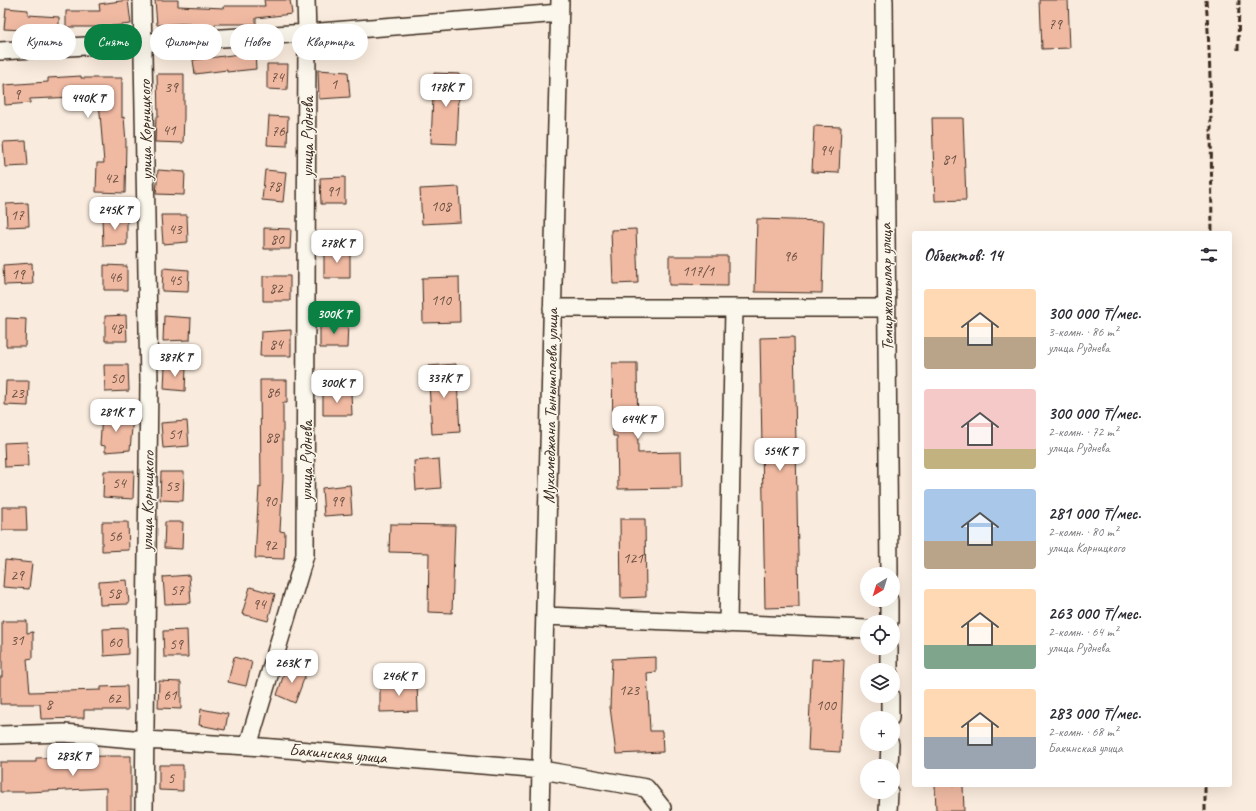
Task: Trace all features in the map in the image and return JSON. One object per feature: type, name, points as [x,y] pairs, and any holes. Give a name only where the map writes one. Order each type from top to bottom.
[{"type":"street","name":"улица Корницкого","points":[[142,0],[144,42],[149,383],[144,811]]},
{"type":"street","name":"улица Руднева","points":[[306,0],[307,24]]},
{"type":"street","name":"Темиржолшылар улица","points":[[884,0],[889,567]]},
{"type":"street","points":[[368,27],[560,6]]},
{"type":"street","name":"Мухамеджана Тынышпаева улица","points":[[540,811],[560,6]]},
{"type":"street","points":[[0,51],[292,34]]},
{"type":"street","name":"улица Руднева","points":[[248,746],[305,555],[308,60]]},
{"type":"street","points":[[552,308],[886,308]]},
{"type":"street","points":[[728,624],[734,308]]},
{"type":"street","points":[[545,616],[860,629]]},
{"type":"street","name":"Бакинская улица","points":[[0,735],[64,733],[145,740],[248,746],[542,770],[646,788],[662,808],[662,811]]},
{"type":"street","points":[[888,811],[889,799]]},
{"type":"building","points":[[128,0],[131,24],[84,24],[84,27],[76,27],[76,24],[66,24],[66,11],[100,11],[99,4]]},
{"type":"building","points":[[155,0],[178,0],[178,6],[224,8],[224,6],[265,6],[264,0],[290,0],[292,14],[256,18],[256,24],[157,24]]},
{"type":"building","points":[[1040,0],[1068,0],[1070,48],[1042,49]]},
{"type":"building","points":[[6,8],[28,10],[28,15],[59,17],[59,24],[12,24],[12,29],[4,29]]},
{"type":"building","points":[[230,55],[230,60],[255,60],[256,69],[227,72],[227,70],[195,74],[193,60],[222,60],[222,56]]},
{"type":"building","points":[[267,64],[288,64],[287,90],[267,89]]},
{"type":"building","points":[[318,70],[348,72],[350,97],[319,99]]},
{"type":"building","points":[[434,73],[460,74],[457,144],[431,143]]},
{"type":"building","points":[[157,74],[184,74],[183,143],[155,142],[156,117],[158,117]]},
{"type":"building","points":[[81,76],[81,78],[122,78],[122,118],[124,117],[126,142],[125,193],[96,192],[97,163],[104,163],[99,101],[97,101],[97,96],[30,99],[30,103],[5,105],[4,85],[48,82],[48,78]]},
{"type":"building","points":[[269,116],[288,117],[287,146],[267,145]]},
{"type":"building","points":[[932,118],[963,118],[966,200],[935,201]]},
{"type":"building","points":[[814,126],[841,127],[839,173],[812,172]]},
{"type":"building","points":[[26,141],[28,166],[5,167],[3,142]]},
{"type":"building","points":[[158,170],[185,172],[184,195],[156,194]]},
{"type":"building","points":[[265,170],[286,172],[283,202],[262,200]]},
{"type":"building","points":[[345,177],[345,204],[321,204],[320,178]]},
{"type":"building","points":[[459,187],[461,222],[422,224],[420,189]]},
{"type":"building","points":[[28,203],[29,226],[7,227],[6,204]]},
{"type":"building","points":[[161,215],[187,215],[188,242],[163,244]]},
{"type":"building","points":[[127,216],[127,244],[103,246],[102,217]]},
{"type":"building","points":[[757,219],[824,221],[822,293],[755,292]]},
{"type":"building","points":[[264,228],[291,229],[290,249],[264,249]]},
{"type":"building","points":[[636,229],[638,283],[613,284],[611,230]]},
{"type":"building","points":[[324,249],[350,249],[350,278],[324,278]]},
{"type":"building","points":[[669,256],[728,256],[728,286],[669,285]]},
{"type":"building","points":[[32,263],[33,284],[4,285],[3,265]]},
{"type":"building","points":[[104,265],[127,266],[127,290],[104,290]]},
{"type":"building","points":[[163,268],[189,270],[188,292],[162,291]]},
{"type":"building","points":[[263,276],[290,276],[290,301],[263,301]]},
{"type":"building","points":[[459,277],[460,322],[423,323],[422,278]]},
{"type":"building","points":[[126,315],[127,341],[105,341],[105,316]]},
{"type":"building","points":[[164,316],[191,318],[190,340],[163,341]]},
{"type":"building","points":[[6,318],[26,319],[25,346],[6,346]]},
{"type":"building","points":[[320,323],[348,323],[347,348],[320,348]]},
{"type":"building","points":[[291,330],[291,356],[260,356],[261,332]]},
{"type":"building","points":[[794,337],[799,607],[765,608],[760,338]]},
{"type":"building","points":[[612,363],[637,363],[638,453],[681,452],[682,488],[618,489],[617,436],[613,436]]},
{"type":"building","points":[[456,364],[460,432],[432,434],[428,366]]},
{"type":"building","points":[[104,365],[128,365],[129,391],[105,392]]},
{"type":"building","points":[[165,366],[186,368],[185,391],[164,389]]},
{"type":"building","points":[[260,380],[287,380],[287,403],[283,403],[283,478],[280,531],[285,532],[284,559],[255,558],[259,487],[261,488]]},
{"type":"building","points":[[6,381],[29,381],[28,406],[5,405]]},
{"type":"building","points":[[323,392],[351,392],[352,415],[323,415]]},
{"type":"building","points":[[102,414],[133,417],[130,450],[105,452],[105,446],[100,445]]},
{"type":"building","points":[[187,421],[189,446],[163,448],[161,423]]},
{"type":"building","points":[[27,442],[28,466],[5,467],[4,443]]},
{"type":"building","points":[[439,459],[441,488],[416,490],[414,461]]},
{"type":"building","points":[[104,471],[134,471],[133,499],[103,497]]},
{"type":"building","points":[[161,472],[184,472],[183,501],[160,500]]},
{"type":"building","points":[[350,485],[352,514],[324,516],[322,488]]},
{"type":"building","points":[[2,507],[26,507],[27,530],[2,530]]},
{"type":"building","points":[[620,519],[645,519],[646,597],[621,598]]},
{"type":"building","points":[[102,522],[128,522],[129,550],[102,551]]},
{"type":"building","points":[[165,522],[183,522],[182,549],[164,548]]},
{"type":"building","points":[[390,524],[455,525],[452,613],[428,612],[429,553],[389,552]]},
{"type":"building","points":[[5,560],[32,563],[29,589],[3,587]]},
{"type":"building","points":[[189,575],[191,603],[165,604],[163,577]]},
{"type":"building","points":[[127,580],[129,604],[100,605],[99,582]]},
{"type":"building","points":[[250,587],[275,594],[268,621],[242,614]]},
{"type":"building","points":[[2,621],[27,621],[27,633],[33,632],[33,658],[27,659],[30,692],[101,690],[101,687],[127,686],[128,710],[84,710],[84,718],[41,719],[40,704],[0,704],[0,677],[2,677]]},
{"type":"building","points":[[127,628],[128,654],[104,656],[103,629]]},
{"type":"building","points":[[187,630],[188,657],[164,657],[163,631]]},
{"type":"building","points":[[234,657],[252,662],[246,686],[228,682]]},
{"type":"building","points":[[656,657],[656,672],[647,673],[650,731],[662,731],[663,752],[616,754],[610,707],[612,659]]},
{"type":"building","points":[[812,659],[844,660],[840,752],[808,750]]},
{"type":"building","points":[[286,668],[307,671],[295,703],[277,695]]},
{"type":"building","points":[[159,681],[181,682],[181,709],[158,708]]},
{"type":"building","points":[[380,683],[417,683],[418,711],[380,712]]},
{"type":"building","points":[[201,709],[228,714],[225,730],[199,725]]},
{"type":"building","points":[[131,756],[131,811],[106,811],[106,788],[0,792],[0,762],[36,762],[36,758]]},
{"type":"building","points":[[159,765],[183,765],[183,791],[159,790]]},
{"type":"building","points":[[935,787],[963,787],[964,811],[936,811]]},
{"type":"railway","points":[[1206,0],[1210,87],[1212,231]]},
{"type":"railway","points":[[1238,50],[1239,0]]},
{"type":"railway","points":[[1205,787],[1205,811]]}]
